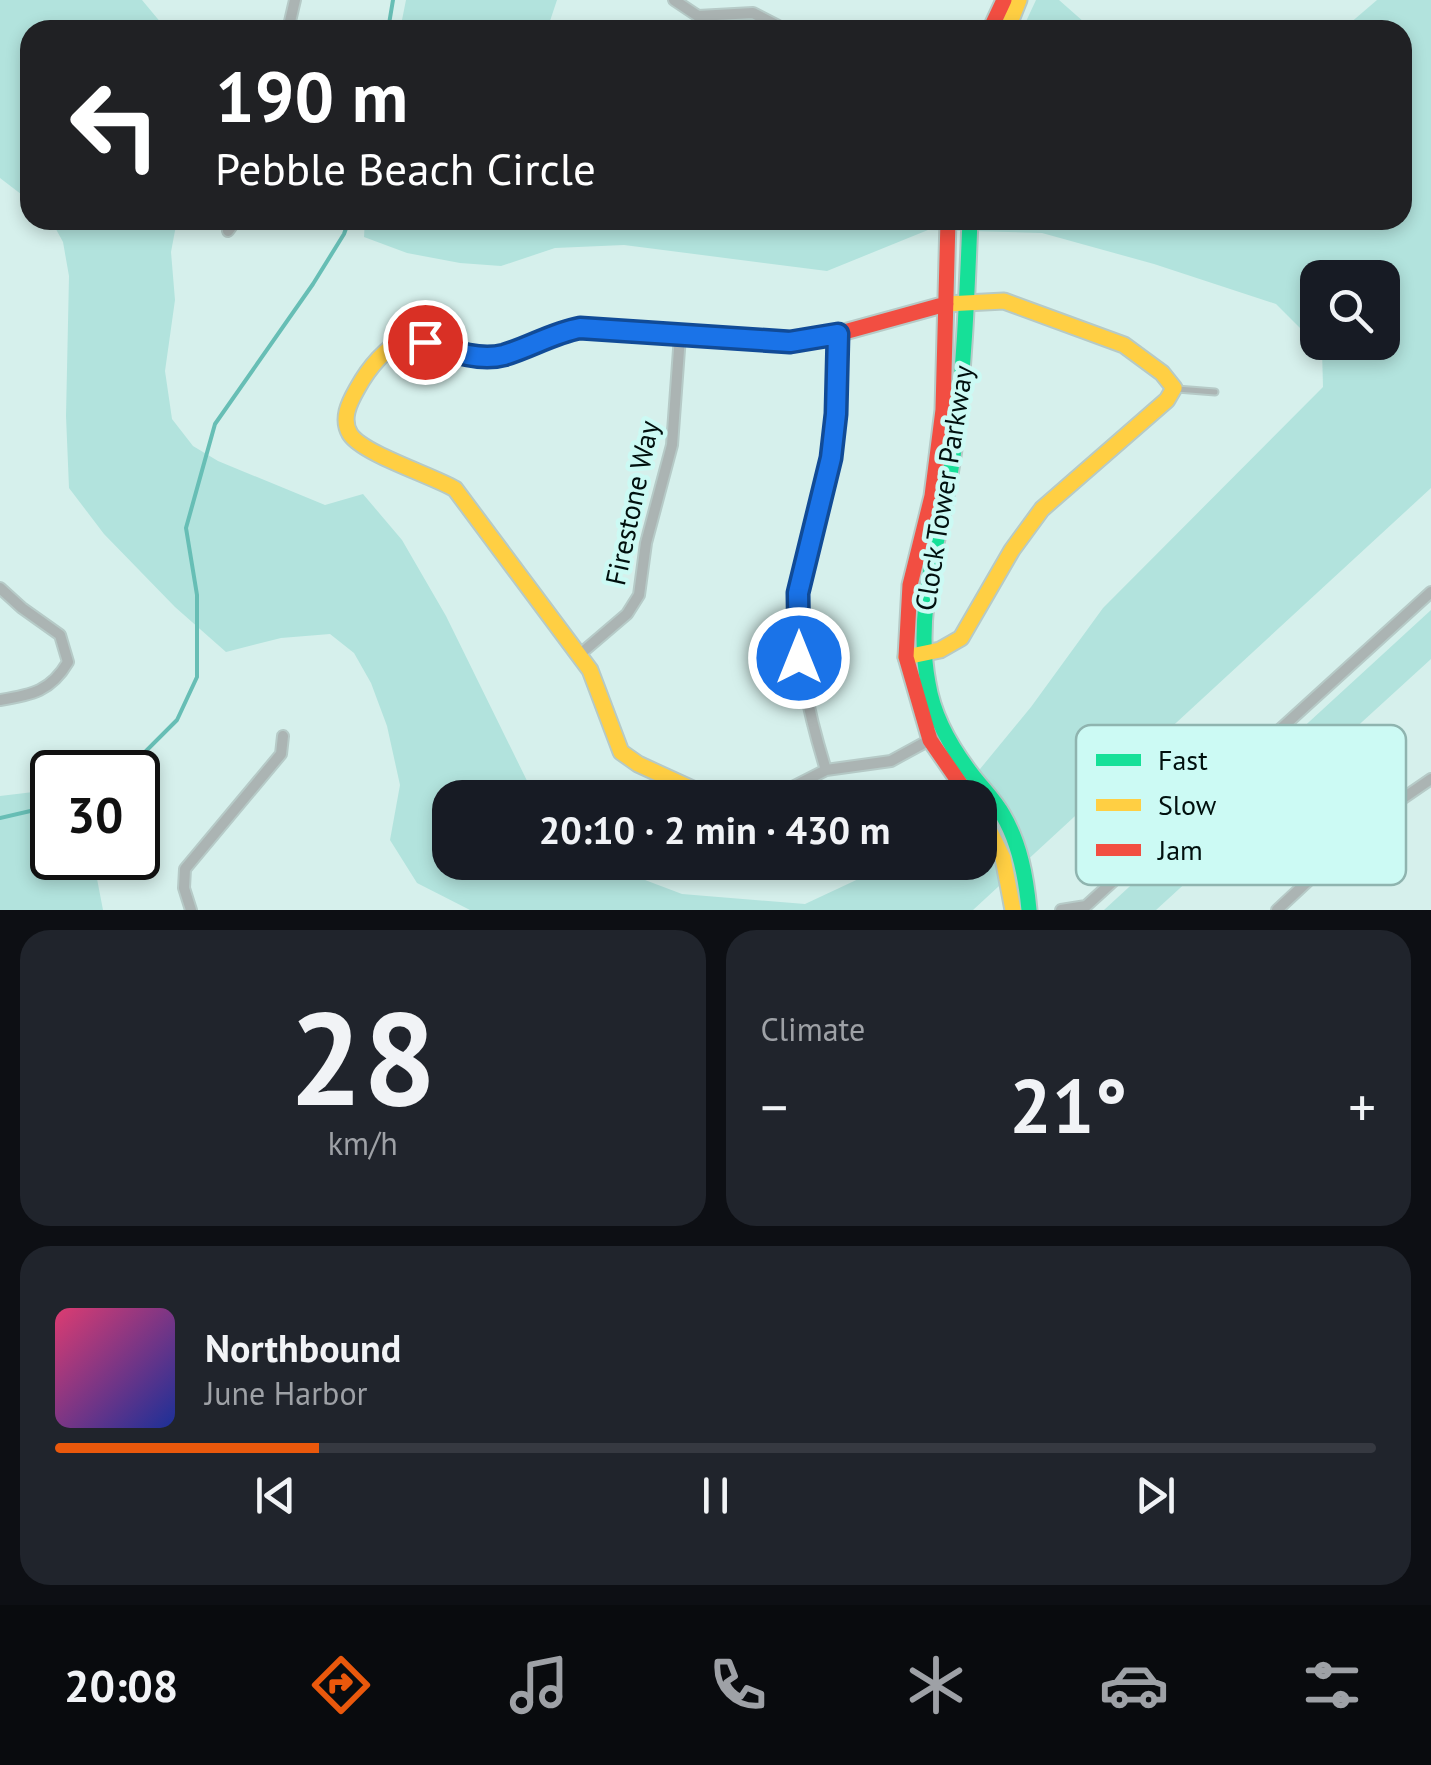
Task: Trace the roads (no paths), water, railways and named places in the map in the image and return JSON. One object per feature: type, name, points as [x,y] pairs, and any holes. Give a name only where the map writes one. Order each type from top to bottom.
[{"type":"street","points":[[279,0],[294,3]]},
{"type":"street","points":[[674,0],[698,16],[753,12],[768,20]]},
{"type":"street","name":"Clock Tower Parkway","points":[[948,230],[943,410],[932,496],[910,585],[906,657],[922,721],[958,780]]},
{"type":"street","name":"Clock Tower Parkway","points":[[970,230],[968,303],[949,487],[927,576],[924,654],[929,690],[946,731],[963,763],[1002,813],[1017,844],[1029,910]]},
{"type":"street","points":[[673,780],[622,752],[610,730],[590,670],[455,489],[425,472],[360,448],[347,426],[347,402],[384,349],[405,338],[468,356],[501,356],[554,333],[580,328],[790,342],[838,334],[946,304],[1004,302],[1124,345],[1162,373],[1174,388],[1167,400],[1042,509],[1012,550],[961,638],[940,650],[906,657]]},
{"type":"street","points":[[826,770],[807,712],[799,658],[798,593],[831,458],[838,334]]},
{"type":"street","name":"Firestone Way","points":[[579,655],[627,614],[639,595],[646,543],[672,445],[680,336]]},
{"type":"street","points":[[0,588],[60,635],[68,662],[57,680],[39,693],[0,700]]},
{"type":"street","points":[[1285,725],[1431,592]]},
{"type":"street","points":[[806,780],[826,770],[891,761],[946,731]]},
{"type":"street","points":[[191,910],[184,888],[185,868],[281,754],[283,736]]},
{"type":"street","points":[[1406,796],[1431,779]]},
{"type":"street","points":[[997,844],[1012,888],[1013,910]]},
{"type":"street","points":[[1062,910],[1086,906],[1109,885]]},
{"type":"street","points":[[1276,910],[1303,885]]},
{"type":"lane","points":[[1174,388],[1215,392]]},
{"type":"waterway","points":[[390,20],[393,0]]},
{"type":"waterway","points":[[147,750],[177,720],[197,677],[197,595],[186,528],[215,424],[313,284],[345,230]]},
{"type":"waterway","points":[[0,818],[30,811]]}]
